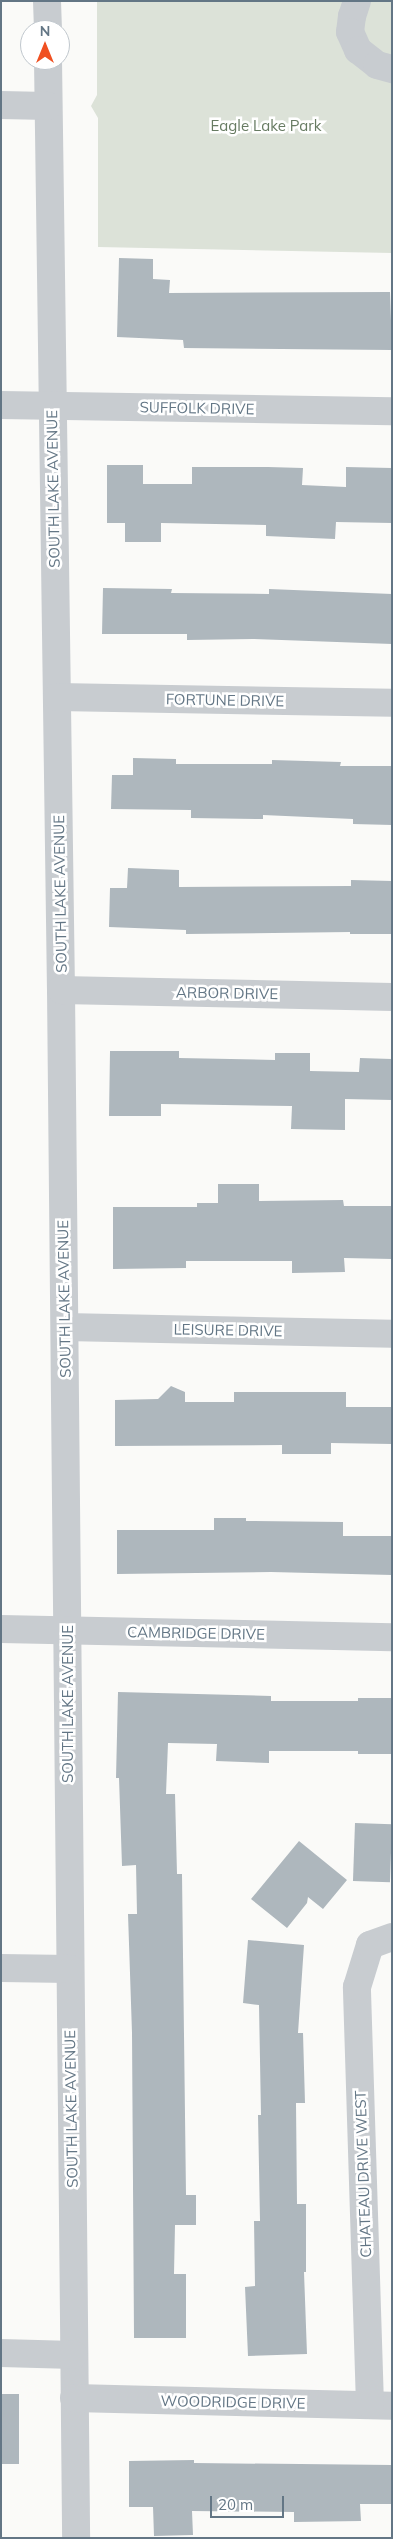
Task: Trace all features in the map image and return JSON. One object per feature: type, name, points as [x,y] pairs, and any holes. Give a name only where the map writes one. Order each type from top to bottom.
[{"type":"street","points":[[47,1],[48,20]]},
{"type":"street","points":[[357,1],[352,16],[350,32],[358,50],[377,65],[392,69]]},
{"type":"street","name":"SOUTH LAKE AVENUE","points":[[48,70],[65,1327],[76,2538]]},
{"type":"street","points":[[1,105],[48,106]]},
{"type":"street","name":"SUFFOLK DRIVE","points":[[1,405],[392,411]]},
{"type":"street","name":"FORTUNE DRIVE","points":[[57,697],[392,703]]},
{"type":"street","name":"ARBOR DRIVE","points":[[61,990],[392,997]]},
{"type":"street","name":"LEISURE DRIVE","points":[[65,1327],[392,1334]]},
{"type":"street","name":"CAMBRIDGE DRIVE","points":[[1,1629],[392,1637]]},
{"type":"street","name":"CHATEAU DRIVE WEST","points":[[381,1941],[357,1987],[381,2406]]},
{"type":"street","points":[[1,1968],[70,1969]]},
{"type":"street","points":[[1,2353],[74,2355]]},
{"type":"street","name":"WOODRIDGE DRIVE","points":[[74,2398],[381,2406]]},
{"type":"green space","name":"Eagle Lake Park","points":[[97,1],[392,1],[392,253],[98,247],[98,118],[91,106],[97,95]]},
{"type":"building","points":[[119,258],[153,259],[153,279],[170,280],[169,293],[390,292],[392,350],[184,348],[183,340],[117,337]]},
{"type":"building","points":[[107,465],[143,465],[143,484],[192,484],[192,467],[268,467],[303,468],[302,485],[346,487],[346,467],[392,468],[392,523],[336,522],[335,539],[266,536],[266,525],[161,523],[161,542],[125,542],[125,523],[107,523]]},
{"type":"building","points":[[103,588],[172,589],[171,593],[269,594],[269,589],[392,594],[392,644],[253,639],[187,640],[187,634],[102,634]]},
{"type":"building","points":[[133,758],[176,759],[176,764],[272,764],[272,760],[341,762],[340,766],[392,766],[392,825],[353,824],[353,819],[263,815],[263,819],[191,818],[191,810],[111,809],[112,775],[133,775]]},
{"type":"building","points":[[128,868],[179,870],[179,887],[351,886],[351,880],[392,881],[392,934],[350,934],[350,932],[186,934],[186,930],[109,927],[110,888],[127,888]]},
{"type":"building","points":[[110,1051],[179,1051],[179,1058],[275,1060],[275,1053],[310,1053],[310,1071],[359,1072],[360,1058],[392,1059],[392,1100],[345,1099],[345,1130],[291,1129],[292,1106],[161,1104],[161,1116],[109,1116]]},
{"type":"building","points":[[218,1184],[259,1184],[259,1201],[343,1200],[344,1206],[392,1206],[392,1259],[344,1258],[345,1272],[292,1273],[292,1261],[186,1261],[186,1268],[113,1269],[113,1207],[197,1207],[197,1203],[218,1203]]},
{"type":"building","points":[[171,1386],[185,1392],[185,1402],[234,1402],[234,1392],[346,1392],[346,1407],[392,1407],[392,1444],[331,1443],[331,1454],[282,1454],[282,1445],[115,1446],[115,1400],[158,1399]]},
{"type":"building","points":[[214,1518],[246,1518],[246,1521],[343,1522],[343,1536],[392,1536],[392,1575],[271,1572],[117,1574],[117,1530],[214,1530]]},
{"type":"building","points":[[118,1692],[271,1696],[271,1701],[358,1701],[358,1698],[392,1698],[392,1754],[358,1754],[358,1751],[269,1751],[269,1763],[216,1761],[217,1744],[168,1743],[166,1794],[175,1794],[177,1874],[182,1874],[186,2195],[196,2195],[196,2225],[175,2225],[174,2274],[186,2274],[186,2338],[134,2338],[132,2033],[128,1914],[137,1914],[136,1865],[122,1866],[119,1778],[116,1778]]},
{"type":"building","points":[[355,1823],[392,1824],[390,1882],[353,1881]]},
{"type":"building","points":[[299,1841],[347,1880],[323,1909],[308,1897],[307,1903],[287,1928],[251,1899]]},
{"type":"building","points":[[248,1940],[304,1945],[298,2033],[303,2033],[305,2103],[296,2103],[297,2204],[306,2204],[306,2272],[304,2272],[307,2354],[248,2356],[245,2287],[255,2286],[254,2221],[260,2221],[258,2115],[261,2115],[259,2005],[243,2003]]},
{"type":"building","points":[[1,2394],[19,2394],[19,2464],[1,2464]]},
{"type":"building","points":[[194,2460],[194,2463],[392,2465],[392,2504],[360,2504],[361,2521],[294,2522],[294,2512],[192,2511],[193,2535],[154,2536],[153,2507],[129,2507],[129,2461]]}]
